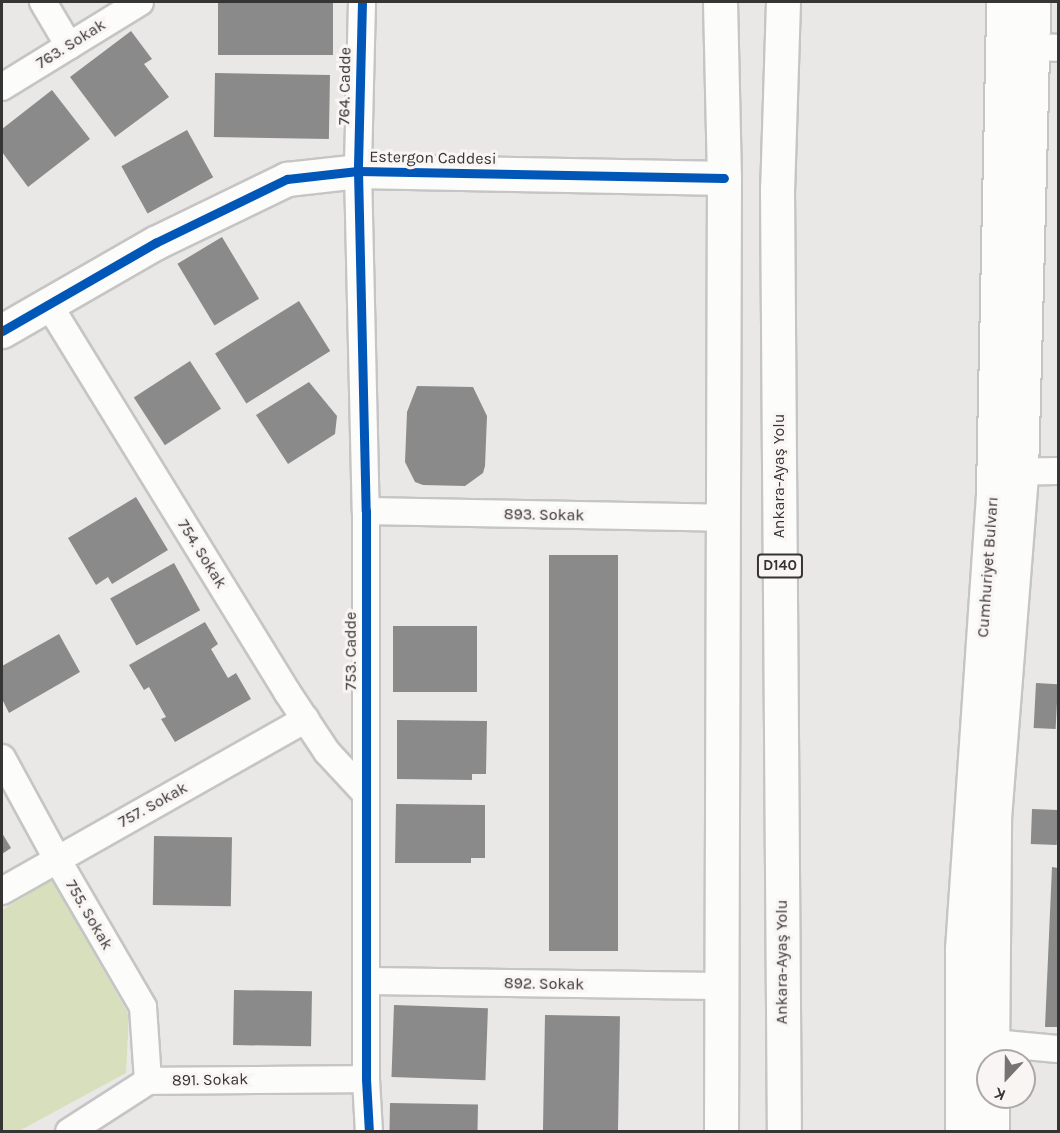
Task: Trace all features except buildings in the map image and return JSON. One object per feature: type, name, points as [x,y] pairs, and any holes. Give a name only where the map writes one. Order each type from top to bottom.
[{"type":"main road","points":[[720,2],[724,178],[721,1131]]},
{"type":"main road","name":"Ankara-Ayaş Yolu","points":[[783,2],[777,188],[783,1131]]},
{"type":"main road","name":"Cumhuriyet Bulvarı","points":[[993,1049],[994,818],[1007,472],[1003,2]]},
{"type":"main road","name":"Cumhuriyet Bulvarı","points":[[962,1131],[962,949],[1045,48],[1033,2]]},
{"type":"main road","name":"Estergon Caddesi","points":[[2,332],[155,243],[287,179],[358,171],[724,178]]},
{"type":"main road","points":[[992,1109],[992,1131]]},
{"type":"street","points":[[43,2],[69,46]]},
{"type":"street","name":"763. Sokak","points":[[2,87],[140,2]]},
{"type":"street","name":"764. Cadde","points":[[358,171],[362,2]]},
{"type":"street","name":"753. Cadde","points":[[358,171],[366,511],[366,1079],[369,1131]]},
{"type":"street","name":"754. Sokak","points":[[49,305],[327,752],[366,794]]},
{"type":"street","points":[[1007,472],[1059,471]]},
{"type":"street","name":"893. Sokak","points":[[366,511],[723,518]]},
{"type":"street","name":"757. Sokak","points":[[2,891],[306,719]]},
{"type":"street","name":"755. Sokak","points":[[2,758],[57,859],[143,1007],[148,1081]]},
{"type":"street","name":"892. Sokak","points":[[366,981],[721,986]]},
{"type":"street","points":[[1036,1050],[1059,1049]]},
{"type":"street","name":"891. Sokak","points":[[69,1131],[148,1081],[366,1079]]},
{"type":"green space","points":[[52,880],[129,1015],[126,1073],[19,1131],[2,1131],[2,910]]},
{"type":"cycle path","points":[[362,2],[358,171],[366,511],[366,1079],[369,1132]]},
{"type":"cycle path","points":[[2,331],[155,243],[287,179],[358,171],[724,178]]}]
